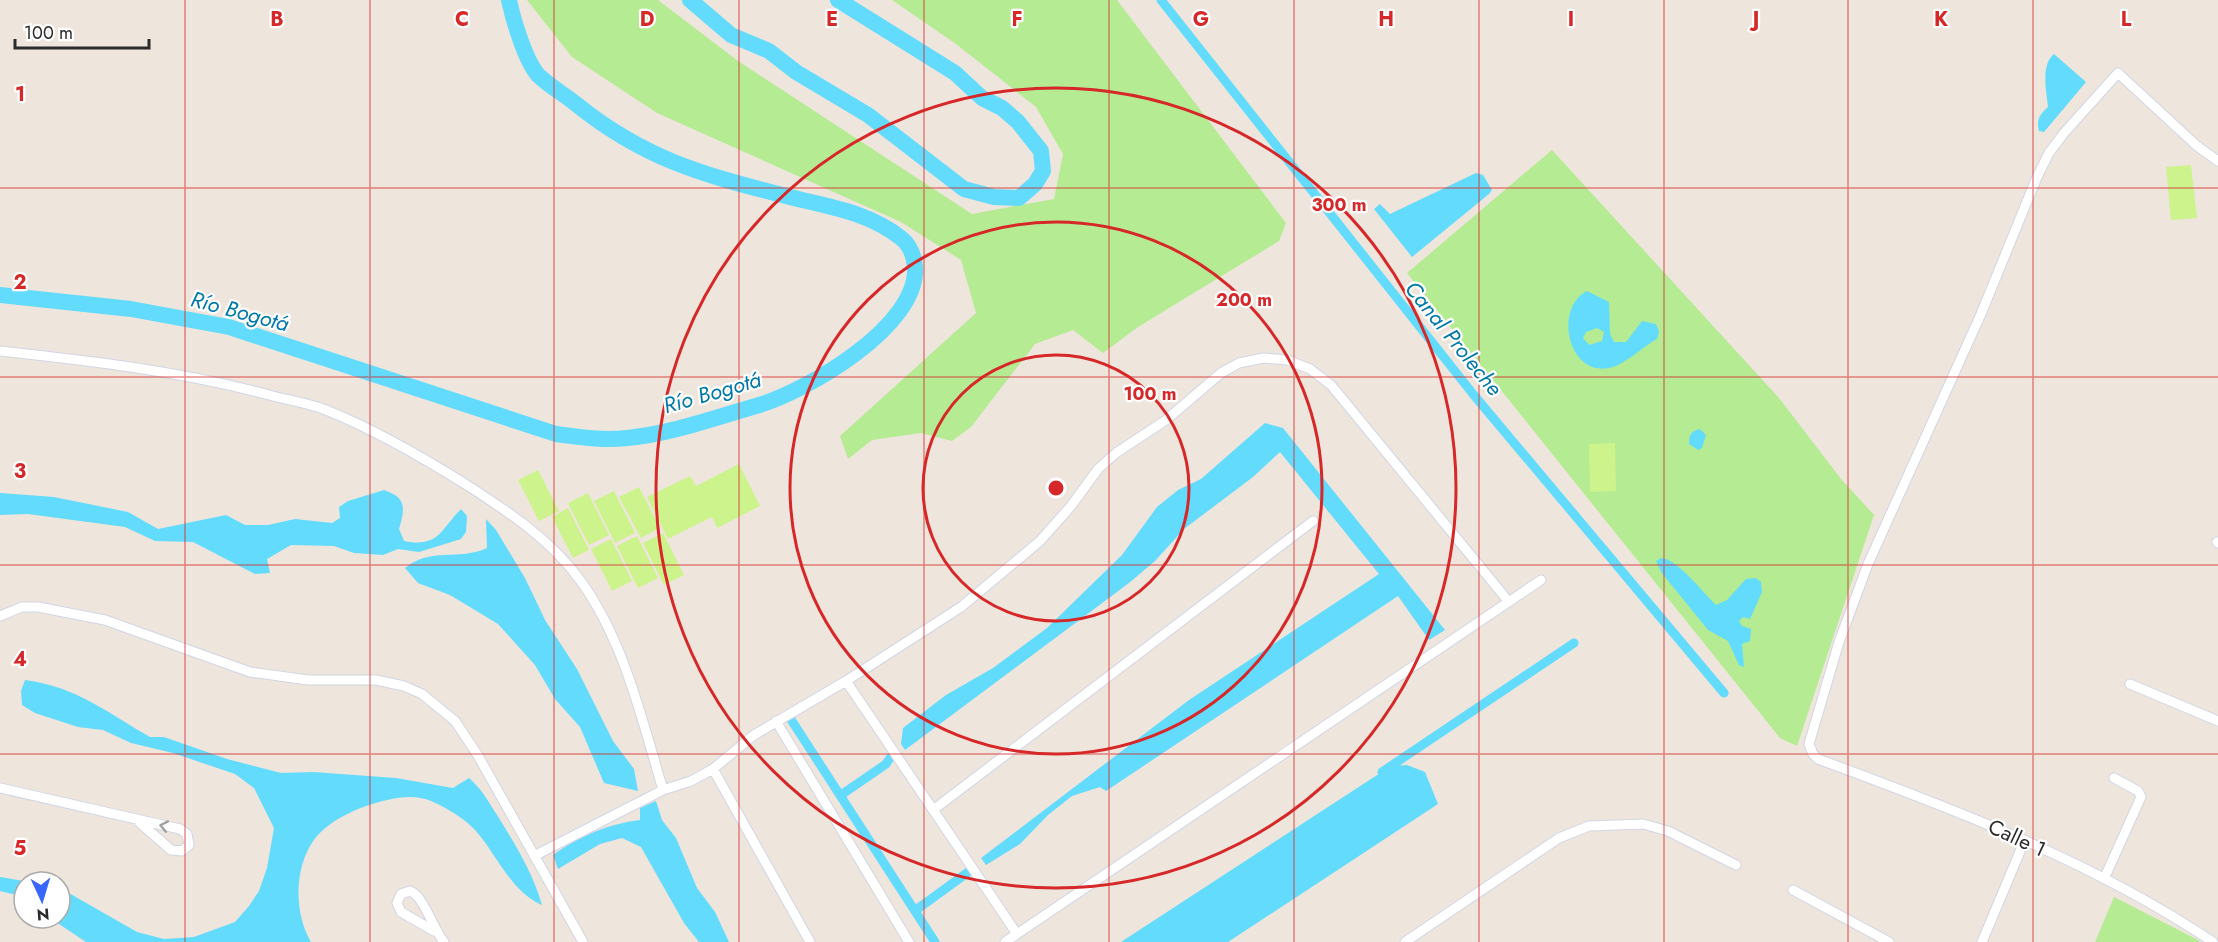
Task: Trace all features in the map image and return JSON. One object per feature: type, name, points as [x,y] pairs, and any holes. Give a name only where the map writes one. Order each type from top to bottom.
[{"type":"street","name":"Calle 1","points":[[2213,942],[2162,910],[2104,879],[1973,818],[1818,759],[1809,744],[1868,564],[1981,314],[2049,153],[2118,73],[2197,146],[2218,161]]},
{"type":"street","points":[[0,351],[119,363],[230,384],[324,410],[395,442],[518,518],[550,546],[580,579],[606,621],[644,727],[663,790]]},
{"type":"street","points":[[534,856],[663,790],[691,781],[713,768],[776,720],[846,681],[961,607],[1040,541],[1071,506],[1098,469],[1116,453],[1166,420],[1221,373],[1239,363],[1263,358],[1287,360],[1302,366],[1331,384],[1509,602]]},
{"type":"street","points":[[933,810],[1313,521]]},
{"type":"street","points":[[1005,942],[1541,580]]},
{"type":"street","points":[[0,616],[22,607],[39,607],[105,620],[250,672],[308,680],[376,680],[404,686],[439,705],[455,721],[477,754],[583,942]]},
{"type":"street","points":[[846,681],[1017,934]]},
{"type":"street","points":[[2130,684],[2218,721]]},
{"type":"street","points":[[776,720],[909,942]]},
{"type":"street","points":[[713,768],[810,942]]},
{"type":"street","points":[[2104,879],[2141,798],[2139,791],[2114,778]]},
{"type":"street","points":[[0,788],[180,829],[187,834],[189,845],[182,851],[171,850],[138,821]]},
{"type":"street","points":[[1405,942],[1559,838],[1589,826],[1643,824],[1668,831],[1736,865]]},
{"type":"street","points":[[1982,942],[2024,842]]},
{"type":"street","points":[[1793,890],[1889,942]]},
{"type":"street","points":[[434,931],[419,896],[410,891],[401,894],[397,903],[401,912],[434,931],[444,942]]},
{"type":"green space","points":[[527,0],[658,0],[738,61],[972,214],[1054,199],[1063,154],[1036,107],[956,44],[892,0],[1117,0],[1286,223],[1279,241],[1138,327],[1103,353],[1073,330],[1035,344],[971,427],[952,441],[921,433],[872,440],[848,459],[840,436],[976,313],[961,260],[901,222],[657,113],[572,57]]},
{"type":"green space","points":[[1552,150],[1779,398],[1841,479],[1874,515],[1797,746],[1780,738],[1407,273]]},
{"type":"green space","points":[[2191,165],[2197,218],[2171,220],[2166,167]]},
{"type":"green space","points":[[1615,443],[1616,491],[1590,492],[1589,444]]},
{"type":"green space","points":[[739,464],[760,506],[717,528],[712,517],[668,539],[647,497],[690,476],[696,486]]},
{"type":"green space","points":[[538,470],[559,511],[539,521],[518,480]]},
{"type":"green space","points":[[639,487],[660,528],[641,538],[619,497]]},
{"type":"green space","points":[[614,491],[635,533],[615,543],[594,501]]},
{"type":"green space","points":[[588,493],[609,535],[589,545],[568,503]]},
{"type":"green space","points":[[568,508],[589,550],[573,558],[552,517]]},
{"type":"green space","points":[[663,533],[684,575],[664,585],[643,543]]},
{"type":"green space","points":[[637,536],[658,578],[638,588],[617,546]]},
{"type":"green space","points":[[611,539],[632,581],[612,591],[591,549]]},
{"type":"green space","points":[[2114,897],[2198,940],[2200,942],[2095,942]]},
{"type":"water","points":[[2054,54],[2086,82],[2044,132],[2039,131],[2038,120],[2048,107],[2046,72],[2047,65]]},
{"type":"water","points":[[1476,173],[1483,175],[1492,190],[1489,194],[1412,257],[1374,209],[1380,204],[1390,214]]},
{"type":"water","points":[[1587,291],[1609,302],[1610,334],[1614,342],[1626,342],[1642,321],[1656,324],[1659,332],[1657,339],[1627,360],[1609,368],[1595,368],[1583,362],[1575,351],[1568,325],[1577,299]],"holes":[[[1597,328],[1604,332],[1602,341],[1589,345],[1583,338],[1586,332]]]},
{"type":"water","points":[[1265,423],[1283,428],[1445,630],[1429,640],[1398,596],[1106,791],[1100,787],[1072,796],[1048,815],[1020,844],[986,865],[981,858],[1189,700],[1379,574],[1280,452],[1253,477],[1184,529],[1155,561],[1129,583],[905,750],[901,744],[903,728],[946,695],[993,668],[1047,628],[1122,555],[1157,507],[1178,490],[1201,479]]},
{"type":"water","points":[[1700,429],[1706,435],[1702,448],[1698,450],[1689,444],[1689,441],[1693,432]]},
{"type":"water","points":[[384,490],[397,497],[402,505],[399,529],[404,541],[425,542],[432,539],[461,509],[467,516],[466,532],[461,539],[419,552],[398,549],[383,555],[354,553],[334,546],[291,545],[267,559],[270,573],[255,574],[193,542],[155,541],[125,527],[28,514],[0,515],[0,493],[54,497],[128,512],[158,529],[226,515],[245,525],[268,525],[295,519],[332,523],[340,518],[339,507],[348,501]]},
{"type":"water","points":[[486,519],[496,530],[525,578],[545,620],[577,669],[613,741],[634,769],[638,791],[604,783],[580,727],[555,699],[535,665],[498,624],[450,595],[418,583],[405,568],[424,558],[466,554],[487,548]]},
{"type":"water","points":[[1661,558],[1675,564],[1716,605],[1727,600],[1746,579],[1756,578],[1761,582],[1762,592],[1750,619],[1743,617],[1739,621],[1742,626],[1751,629],[1750,641],[1742,644],[1744,667],[1739,665],[1728,641],[1708,630],[1661,572],[1656,561]]},
{"type":"water","points":[[25,680],[60,688],[105,710],[150,737],[164,737],[227,759],[281,773],[313,772],[396,778],[453,788],[469,778],[485,795],[517,847],[542,905],[531,899],[513,882],[484,841],[466,822],[431,801],[404,797],[377,803],[344,816],[324,829],[310,846],[301,869],[298,894],[302,920],[311,942],[86,942],[68,930],[72,930],[72,895],[137,932],[164,939],[194,937],[235,922],[259,891],[267,868],[274,828],[254,788],[235,774],[173,753],[131,743],[103,730],[78,727],[35,713],[22,705],[21,691]]},
{"type":"water","points":[[1407,765],[1425,772],[1438,804],[1228,942],[1121,942],[1391,766]]},
{"type":"water","points":[[656,801],[662,820],[676,838],[697,888],[715,912],[729,942],[699,942],[684,923],[641,847],[622,838],[600,844],[558,869],[553,855],[594,832],[617,824],[640,820],[640,808]]},
{"type":"water","points":[[0,877],[12,879],[12,894],[0,891]]},
{"type":"waterway","name":"Río Bogotá","points":[[0,295],[131,309],[229,327],[556,434],[609,439],[643,436],[676,429],[777,398],[802,387],[856,353],[880,333],[899,312],[911,289],[915,267],[911,251],[901,238],[859,215],[725,180],[673,162],[625,138],[601,123],[538,75],[524,50],[509,0]]},
{"type":"waterway","name":"Río Bogotá","points":[[690,0],[731,35],[769,51],[796,72],[868,115],[964,189],[994,197],[1019,198],[1035,184],[1043,171],[1041,151],[1018,122],[1002,108],[982,98],[955,73],[838,0]]},
{"type":"waterway","name":"Canal Proleche","points":[[1161,0],[1473,394],[1724,693]]},
{"type":"waterway","points":[[1382,772],[1574,643]]},
{"type":"waterway","points":[[790,718],[935,942]]},
{"type":"waterway","points":[[841,795],[886,764],[890,758]]},
{"type":"waterway","points":[[916,910],[971,870]]}]
